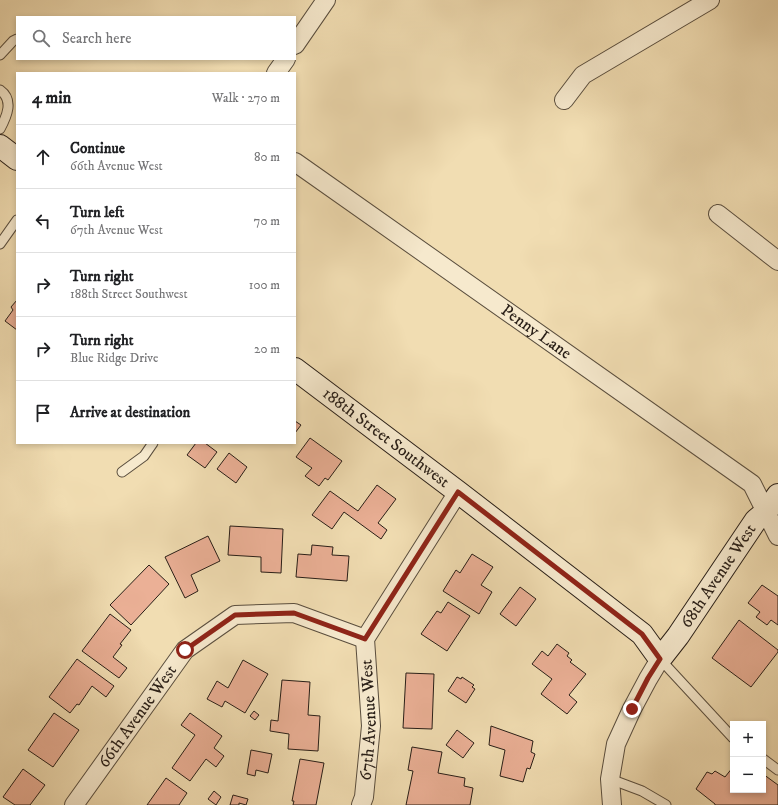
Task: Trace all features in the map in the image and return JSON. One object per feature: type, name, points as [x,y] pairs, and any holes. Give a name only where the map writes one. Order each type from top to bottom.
[{"type":"street","points":[[296,45],[326,0]]},
{"type":"street","points":[[564,100],[582,75],[710,0]]},
{"type":"street","points":[[277,72],[285,60]]},
{"type":"street","points":[[0,146],[16,158]]},
{"type":"street","name":"Penny Lane","points":[[296,163],[752,484],[772,503],[778,536]]},
{"type":"street","points":[[718,214],[778,261]]},
{"type":"street","name":"188th Street Southwest","points":[[296,371],[458,492],[642,634],[660,659]]},
{"type":"street","name":"67th Avenue West","points":[[361,805],[364,797],[371,726],[365,639],[458,492]]},
{"type":"street","name":"68th Avenue West","points":[[660,659],[678,636],[756,520],[772,503]]},
{"type":"street","name":"66th Avenue West","points":[[74,805],[185,650],[235,615],[294,613],[365,639]]},
{"type":"street","points":[[612,805],[610,779],[616,744],[648,678],[660,659]]},
{"type":"lane","points":[[0,55],[16,39]]},
{"type":"lane","points":[[0,90],[8,99],[9,106],[4,122],[0,128]]},
{"type":"lane","points":[[0,244],[16,221]]},
{"type":"lane","points":[[122,472],[144,456],[152,444]]},
{"type":"lane","points":[[660,659],[730,735]]},
{"type":"lane","points":[[766,761],[778,770]]},
{"type":"lane","points":[[610,779],[642,791],[666,805]]},
{"type":"building","points":[[16,301],[16,329],[5,321],[13,310],[11,307]]},
{"type":"building","points":[[296,422],[301,425],[296,432]]},
{"type":"building","points":[[310,438],[342,461],[328,480],[325,478],[319,486],[305,476],[312,468],[296,457]]},
{"type":"building","points":[[195,444],[206,444],[217,452],[205,468],[187,455]]},
{"type":"building","points":[[229,453],[247,467],[236,483],[217,469]]},
{"type":"building","points":[[377,485],[396,499],[378,523],[387,530],[381,539],[344,512],[332,529],[312,515],[330,491],[358,511]]},
{"type":"building","points":[[230,526],[283,529],[281,573],[261,572],[261,557],[228,555]]},
{"type":"building","points":[[208,536],[220,561],[191,575],[198,591],[185,598],[165,557]]},
{"type":"building","points":[[312,545],[333,547],[332,555],[349,556],[347,581],[296,577],[298,554],[311,555]]},
{"type":"building","points":[[472,554],[493,567],[481,585],[492,592],[479,614],[443,591],[456,570],[460,573]]},
{"type":"building","points":[[149,565],[169,584],[131,625],[110,605]]},
{"type":"building","points":[[762,585],[778,596],[778,625],[771,620],[767,625],[756,617],[760,612],[748,603]]},
{"type":"building","points":[[520,587],[536,599],[516,626],[500,614]]},
{"type":"building","points":[[448,602],[470,616],[447,651],[421,634],[437,611],[441,613]]},
{"type":"building","points":[[110,614],[131,630],[120,644],[122,645],[113,657],[127,668],[119,678],[82,651]]},
{"type":"building","points":[[739,620],[778,650],[751,687],[712,658]]},
{"type":"building","points":[[557,644],[569,653],[567,656],[572,660],[570,662],[586,674],[569,695],[577,702],[567,714],[541,694],[552,679],[532,664],[542,651],[548,656]]},
{"type":"building","points":[[77,659],[114,686],[106,697],[92,686],[79,705],[77,704],[70,713],[49,697]]},
{"type":"building","points":[[243,660],[268,674],[245,713],[225,701],[222,707],[207,699],[217,681],[228,688]]},
{"type":"building","points":[[406,673],[434,674],[432,729],[403,728]]},
{"type":"building","points":[[457,677],[461,679],[462,677],[474,685],[472,687],[475,689],[466,703],[448,691]]},
{"type":"building","points":[[282,680],[310,682],[308,715],[320,716],[318,751],[288,749],[289,734],[270,731],[271,720],[278,721]]},
{"type":"building","points":[[254,711],[259,715],[255,720],[250,716]]},
{"type":"building","points":[[54,713],[79,730],[53,767],[28,750]]},
{"type":"building","points":[[190,713],[222,736],[214,748],[224,756],[216,767],[206,759],[190,781],[172,768],[195,735],[181,725]]},
{"type":"building","points":[[491,726],[533,741],[531,752],[535,754],[530,769],[527,768],[523,782],[500,776],[505,750],[489,745]]},
{"type":"building","points":[[457,730],[474,743],[463,758],[446,745]]},
{"type":"building","points":[[412,747],[442,752],[438,773],[465,778],[464,786],[473,788],[470,805],[406,805],[413,771],[408,770]]},
{"type":"building","points":[[251,750],[272,754],[268,773],[256,770],[255,776],[247,774]]},
{"type":"building","points":[[300,759],[324,763],[316,805],[293,805],[294,801],[292,801]]},
{"type":"building","points":[[23,769],[45,785],[30,805],[15,805],[3,797]]},
{"type":"building","points":[[715,771],[725,777],[730,771],[730,793],[766,793],[766,776],[778,785],[778,805],[715,805],[696,789],[707,772],[712,774]]},
{"type":"building","points":[[166,778],[187,793],[179,805],[147,805]]},
{"type":"building","points":[[214,791],[221,797],[216,805],[208,799]]},
{"type":"building","points":[[233,795],[248,799],[246,805],[239,803],[239,805],[230,805]]},
{"type":"route","points":[[185,650],[235,615],[294,613],[365,639],[458,492],[642,634],[648,641],[660,659],[632,709]]}]
